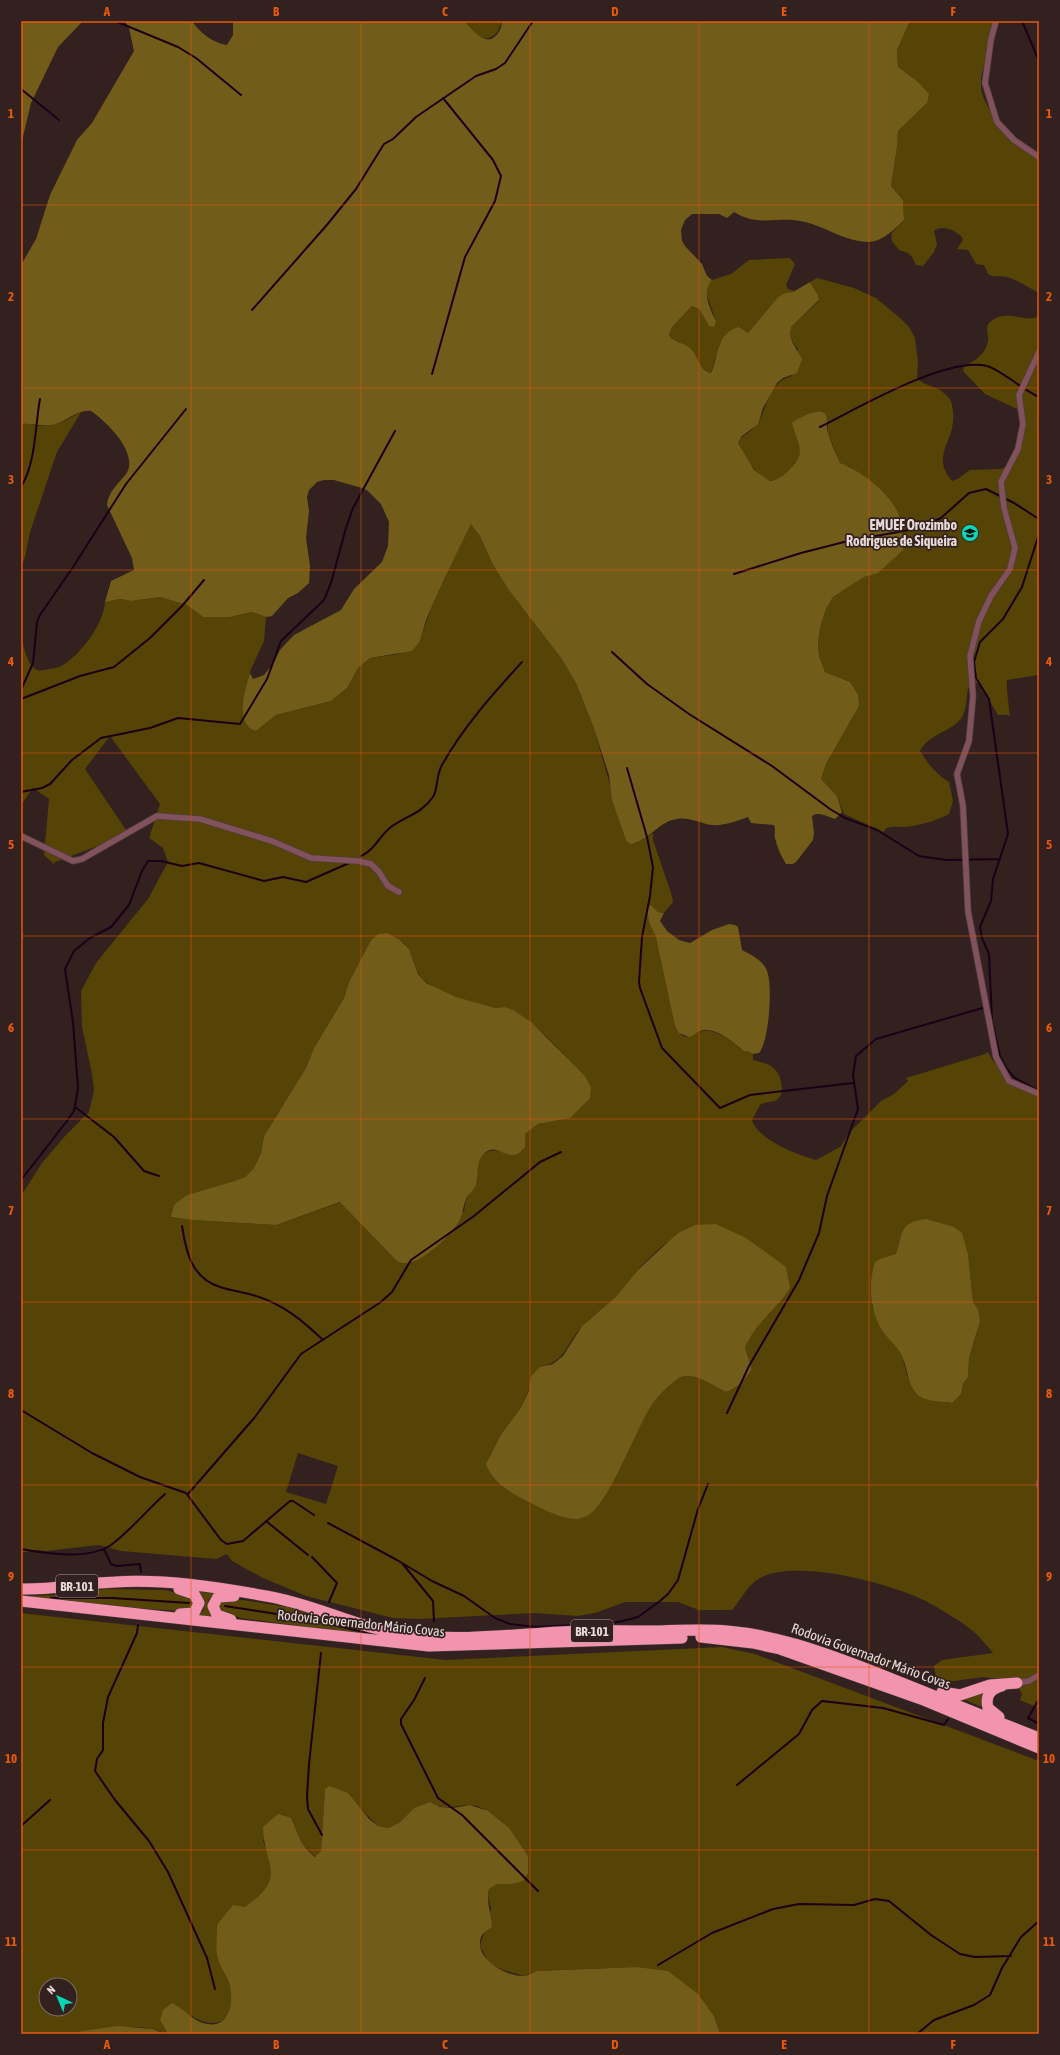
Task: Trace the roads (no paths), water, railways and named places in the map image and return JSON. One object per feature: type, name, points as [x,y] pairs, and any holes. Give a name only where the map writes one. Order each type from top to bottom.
[{"type":"highway","name":"Rodovia Governador Mário Covas","points":[[21,1590],[133,1581],[204,1588],[290,1601],[385,1631],[430,1637],[455,1638],[588,1631],[698,1630],[739,1632],[781,1640],[865,1669],[1039,1737]]},
{"type":"highway","points":[[131,1613],[190,1614],[196,1610],[199,1603],[194,1594],[133,1581]]},
{"type":"highway","points":[[289,1630],[220,1617],[215,1612],[213,1606],[216,1600],[225,1596],[290,1601]]},
{"type":"highway","name":"Rodovia Governador Mário Covas","points":[[21,1600],[428,1646],[698,1637],[753,1643],[780,1649],[921,1699],[1039,1748]]},
{"type":"highway","points":[[865,1669],[897,1676],[954,1696],[990,1684],[1017,1683]]},
{"type":"highway","points":[[1017,1683],[991,1690],[987,1699],[988,1708],[995,1715],[1039,1737]]},
{"type":"street","points":[[996,21],[991,39],[985,82],[995,116],[997,122],[1014,140],[1039,157]]},
{"type":"street","points":[[1039,352],[1019,394],[1023,424],[1018,449],[1001,482],[1004,508],[1015,548],[1010,569],[991,596],[979,621],[970,656],[973,696],[969,741],[957,774],[963,806],[968,911],[996,1057],[1009,1081],[1039,1094]]},
{"type":"street","points":[[21,836],[73,861],[82,859],[157,816],[200,819],[272,841],[311,858],[358,861],[371,864],[379,872],[388,886],[399,892]]},
{"type":"street","points":[[1017,1683],[1029,1682],[1039,1676]]},
{"type":"waterway","points":[[115,21],[178,47],[196,58],[241,95]]},
{"type":"waterway","points":[[252,310],[326,226],[356,189],[384,144],[393,139],[416,117],[476,76],[496,69],[505,63],[533,21]]},
{"type":"waterway","points":[[1022,21],[1039,61]]},
{"type":"waterway","points":[[21,89],[59,120]]},
{"type":"waterway","points":[[432,374],[465,257],[495,201],[501,176],[493,160],[443,98]]},
{"type":"waterway","points":[[820,427],[879,397],[927,376],[949,369],[970,365],[987,366],[993,368],[1039,397]]},
{"type":"waterway","points":[[21,487],[30,467],[40,399]]},
{"type":"waterway","points":[[21,690],[33,663],[37,622],[40,615],[73,567],[126,484],[186,409]]},
{"type":"waterway","points":[[21,792],[42,788],[50,784],[72,760],[101,738],[150,728],[178,718],[240,724],[267,679],[281,641],[324,600],[331,583],[353,508],[395,431]]},
{"type":"waterway","points":[[734,574],[801,553],[848,541],[915,529],[941,518],[969,493],[986,489],[1014,503],[1039,519]]},
{"type":"waterway","points":[[1039,534],[1022,587],[1003,619],[980,642],[974,662],[976,678],[989,699],[1008,834],[993,879],[991,901],[980,927],[982,938],[989,954],[992,1021],[1000,1056],[1006,1068],[1015,1078],[1039,1091]]},
{"type":"waterway","points":[[21,699],[80,676],[114,667],[150,638],[182,606],[204,580]]},
{"type":"waterway","points":[[612,652],[647,684],[689,714],[772,766],[830,809],[845,818],[877,830],[919,856],[946,860],[1000,859]]},
{"type":"waterway","points":[[361,856],[366,854],[387,830],[418,811],[433,797],[435,794],[440,769],[459,737],[489,699],[522,662]]},
{"type":"waterway","points":[[627,768],[647,837],[653,867],[650,896],[642,937],[639,982],[662,1048],[720,1108],[750,1095],[853,1083]]},
{"type":"waterway","points":[[21,1180],[74,1111],[78,1088],[73,1022],[65,969],[74,951],[90,938],[111,927],[129,905],[142,871],[148,861],[161,861],[182,866],[199,863],[264,881],[283,877],[306,882],[349,863]]},
{"type":"waterway","points":[[727,1413],[749,1366],[799,1280],[819,1233],[827,1196],[858,1109],[853,1075],[856,1056],[876,1039],[986,1007]]},
{"type":"waterway","points":[[75,1107],[114,1137],[144,1171],[159,1176]]},
{"type":"waterway","points":[[188,1494],[255,1417],[301,1354],[381,1302],[392,1292],[411,1260],[474,1216],[540,1162],[561,1152]]},
{"type":"waterway","points":[[182,1226],[188,1255],[197,1271],[210,1283],[229,1290],[266,1299],[284,1308],[308,1326],[323,1340]]},
{"type":"waterway","points":[[21,1410],[92,1453],[140,1477],[186,1493],[221,1540],[227,1544],[243,1541],[290,1501],[293,1501],[314,1515]]},
{"type":"waterway","points":[[328,1523],[397,1560],[432,1581],[464,1596],[495,1618],[510,1624],[536,1627],[613,1623],[638,1617],[668,1594],[678,1580],[698,1509],[708,1484]]},
{"type":"waterway","points":[[21,1549],[55,1554],[80,1554],[102,1550],[125,1534],[165,1494]]},
{"type":"waterway","points":[[266,1521],[308,1555]]},
{"type":"waterway","points":[[104,1549],[111,1564],[117,1566],[140,1564],[141,1572]]},
{"type":"waterway","points":[[312,1557],[337,1583],[329,1602]]},
{"type":"waterway","points":[[402,1563],[433,1601],[434,1621]]},
{"type":"waterway","points":[[51,1598],[112,1598],[189,1603]]},
{"type":"waterway","points":[[225,1606],[303,1618],[372,1634]]},
{"type":"waterway","points":[[138,1625],[137,1633],[108,1697],[103,1723],[103,1750],[97,1759],[95,1771],[115,1800],[149,1841],[168,1872],[207,1958],[215,1989]]},
{"type":"waterway","points":[[321,1653],[309,1764],[307,1797],[308,1809],[322,1835]]},
{"type":"waterway","points":[[425,1678],[414,1700],[401,1719],[401,1724],[438,1798],[462,1815],[538,1891]]},
{"type":"waterway","points":[[1039,1699],[1028,1718],[1039,1724]]},
{"type":"waterway","points":[[737,1785],[799,1734],[812,1710],[822,1701],[883,1708],[944,1725],[948,1719]]},
{"type":"waterway","points":[[21,1826],[50,1800]]},
{"type":"waterway","points":[[658,1965],[712,1933],[773,1909],[799,1904],[854,1905],[875,1899],[889,1901],[931,1935],[960,1954],[975,1957],[1011,1956]]},
{"type":"waterway","points":[[917,2034],[934,2020],[974,2005],[990,1995],[1002,1968],[1021,1937],[1039,1921]]},
{"type":"place","name":"EMUEF Orozimbo Rodrigues de Siqueira","points":[[970,533]]}]
